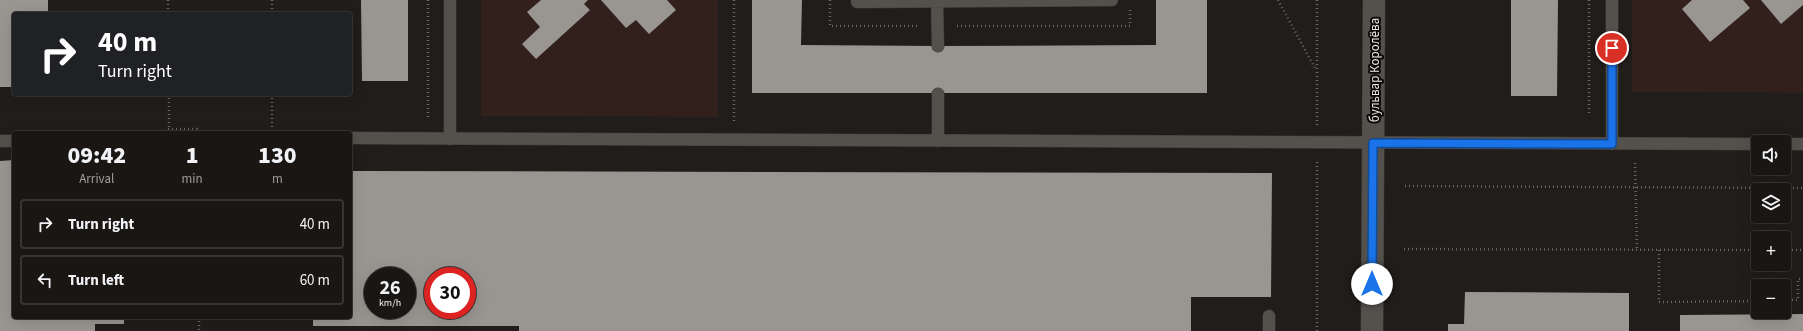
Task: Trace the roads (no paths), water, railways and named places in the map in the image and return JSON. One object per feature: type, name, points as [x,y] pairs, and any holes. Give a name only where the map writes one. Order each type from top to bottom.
[{"type":"street","name":"бульвар Королёва","points":[[1372,331],[1374,0]]},
{"type":"lane","points":[[450,0],[450,138]]},
{"type":"lane","points":[[857,0],[857,2],[1112,0]]},
{"type":"lane","points":[[1612,0],[1612,144]]},
{"type":"lane","points":[[937,2],[938,46]]},
{"type":"lane","points":[[938,94],[938,141]]},
{"type":"lane","points":[[352,138],[1751,144]]},
{"type":"lane","points":[[0,141],[12,142]]},
{"type":"lane","points":[[1791,144],[1803,144]]},
{"type":"lane","points":[[1269,316],[1269,331]]}]
